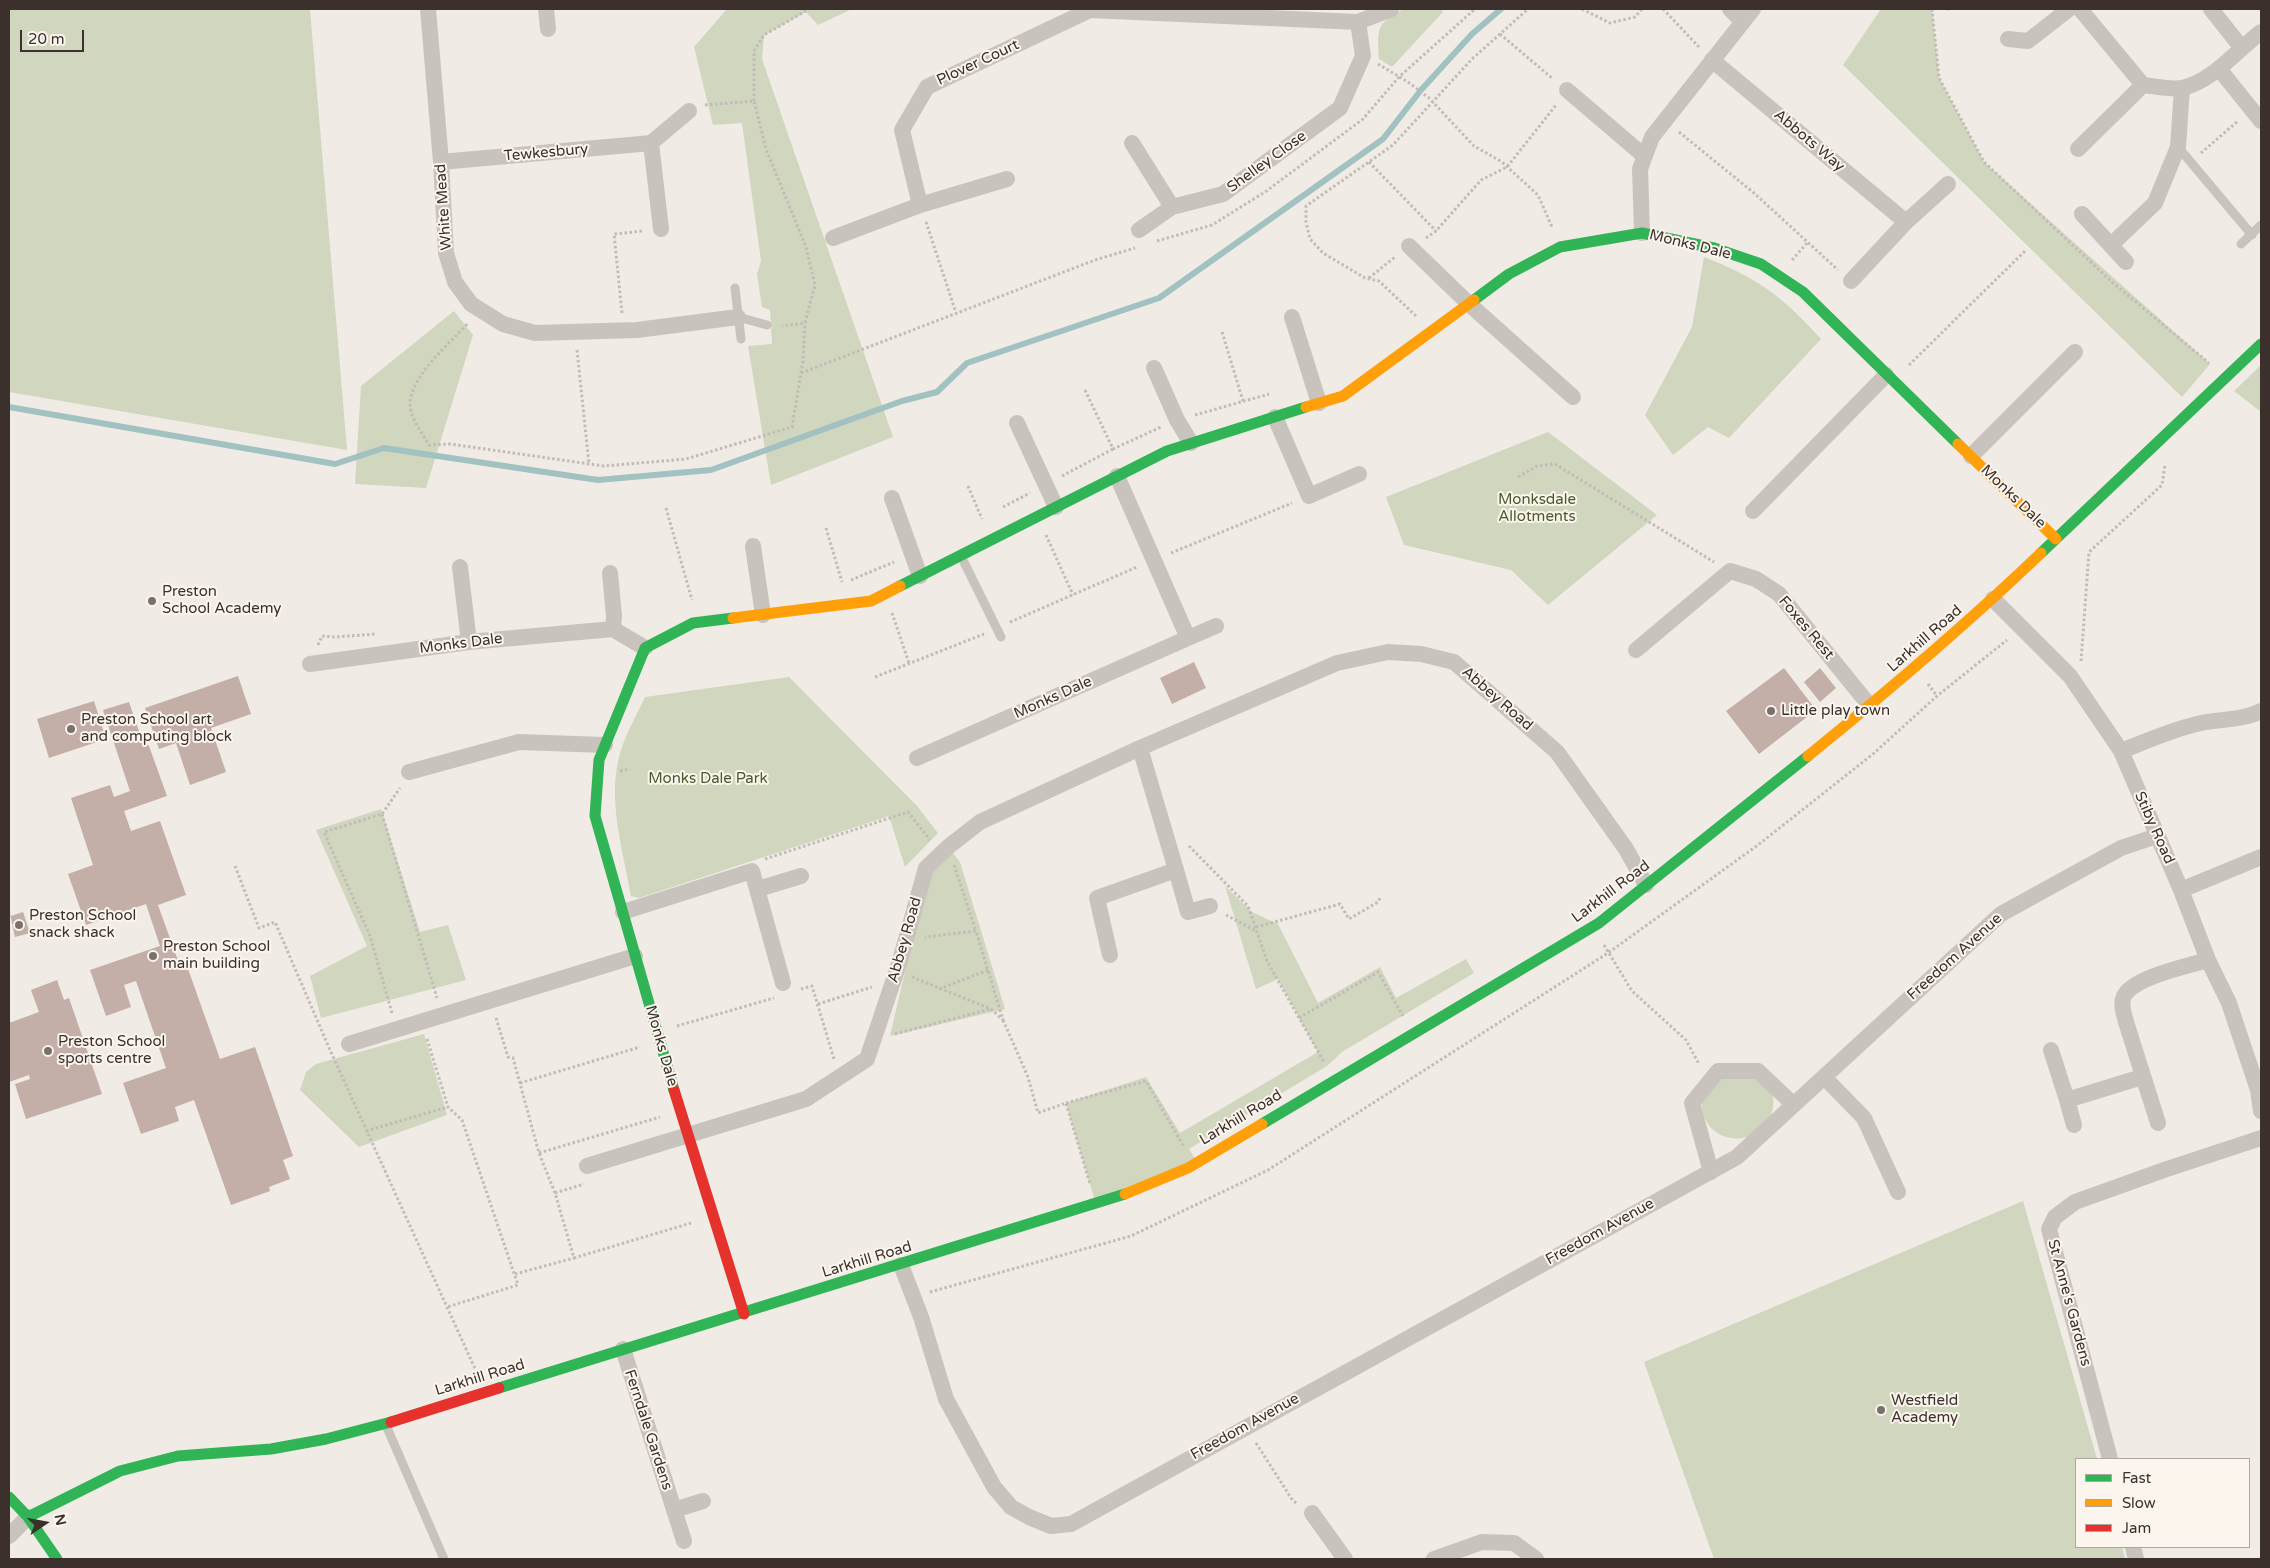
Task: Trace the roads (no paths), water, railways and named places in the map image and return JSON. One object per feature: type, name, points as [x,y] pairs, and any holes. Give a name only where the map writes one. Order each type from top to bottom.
[{"type":"street","name":"White Mead","points":[[428,9],[441,162],[446,253],[455,282],[471,304],[503,324],[536,333],[624,331],[738,317]]},
{"type":"street","points":[[546,9],[548,28]]},
{"type":"street","points":[[1090,10],[1191,13],[1358,22],[1390,9]]},
{"type":"street","points":[[1730,9],[1743,22]]},
{"type":"street","points":[[1642,233],[1640,184],[1644,155],[1652,137],[1753,9]]},
{"type":"street","points":[[2008,39],[2028,40],[2069,9]]},
{"type":"street","points":[[2080,9],[2143,86]]},
{"type":"street","points":[[2211,9],[2241,48]]},
{"type":"street","name":"Plover Court","points":[[920,205],[902,130],[927,87],[1090,10]]},
{"type":"street","name":"Shelley Close","points":[[1172,207],[1223,194],[1340,108],[1363,56],[1358,22]]},
{"type":"street","points":[[2078,149],[2143,86],[2182,88],[2220,70],[2241,48],[2261,32]]},
{"type":"street","name":"Abbots Way","points":[[1712,60],[1906,222]]},
{"type":"street","points":[[2220,70],[2256,115]]},
{"type":"street","points":[[2110,245],[2155,203],[2178,147],[2182,88]]},
{"type":"street","points":[[1567,90],[1644,155]]},
{"type":"street","points":[[661,229],[651,143],[689,111]]},
{"type":"street","name":"Tewkesbury","points":[[441,162],[651,143]]},
{"type":"street","points":[[1132,143],[1172,207],[1140,230]]},
{"type":"street","points":[[833,238],[920,205],[1007,179]]},
{"type":"street","points":[[1851,282],[1906,222],[1948,184]]},
{"type":"street","points":[[2082,214],[2126,262]]},
{"type":"street","name":"Monks Dale","points":[[744,1314],[687,1136],[595,816],[598,760],[646,648],[693,623],[871,601],[1167,451],[1343,396],[1509,274],[1560,246],[1642,233],[1714,248],[1761,264],[1803,292],[2056,539]]},
{"type":"street","points":[[1409,246],[1468,304],[1573,397]]},
{"type":"street","points":[[1292,317],[1319,403]]},
{"type":"street","name":"Larkhill Road","points":[[28,1517],[120,1471],[178,1456],[271,1449],[326,1440],[744,1314],[1096,1204],[1144,1188],[1194,1164],[1594,926],[1870,706],[1993,599],[2261,344]]},
{"type":"street","name":"Monks Dale","points":[[1971,456],[2075,352]]},
{"type":"street","points":[[1154,368],[1177,420],[1191,443]]},
{"type":"street","points":[[1753,511],[1889,378]]},
{"type":"street","points":[[1275,417],[1309,496],[1359,474]]},
{"type":"street","points":[[1017,423],[1056,507]]},
{"type":"street","points":[[1117,476],[1188,638]]},
{"type":"street","points":[[892,498],[920,576]]},
{"type":"street","points":[[753,546],[763,615]]},
{"type":"street","points":[[460,567],[469,642]]},
{"type":"street","name":"Foxes Rest","points":[[1636,650],[1730,571],[1756,579],[1780,594],[1870,706]]},
{"type":"street","points":[[610,573],[614,616],[613,629],[646,648]]},
{"type":"street","name":"Stiby Road","points":[[1993,599],[2049,654],[2078,689],[2121,751],[2181,890],[2208,960],[2228,1003],[2260,1090],[2261,1111]]},
{"type":"street","name":"Monks Dale","points":[[917,758],[1216,626]]},
{"type":"street","name":"Monks Dale","points":[[310,664],[469,642],[613,629]]},
{"type":"street","name":"Abbey Road","points":[[687,1136],[806,1098],[867,1058],[895,975],[926,868],[980,822],[1140,748],[1337,663],[1388,652],[1421,654],[1454,662],[1557,752],[1626,849],[1646,885]]},
{"type":"street","points":[[2121,751],[2185,727],[2239,718],[2261,711]]},
{"type":"street","points":[[409,772],[519,742],[604,745]]},
{"type":"street","points":[[1140,748],[1188,912],[1210,906]]},
{"type":"street","name":"Freedom Avenue","points":[[901,1265],[921,1317],[946,1399],[994,1487],[1011,1507],[1029,1517],[1051,1526],[1071,1524],[1737,1157],[2001,914],[2121,848],[2157,836]]},
{"type":"street","points":[[2181,890],[2261,857]]},
{"type":"street","points":[[1110,955],[1097,898],[1176,870]]},
{"type":"street","points":[[623,912],[752,871],[785,988]]},
{"type":"street","points":[[758,889],[801,876]]},
{"type":"street","points":[[349,1044],[635,956]]},
{"type":"street","points":[[2158,1123],[2142,1077],[2123,1010],[2123,997],[2132,986],[2144,980],[2208,960]]},
{"type":"street","points":[[2052,1050],[2074,1124]]},
{"type":"street","points":[[1710,1172],[1692,1104],[1718,1071],[1758,1071],[1794,1105]]},
{"type":"street","points":[[1824,1077],[1864,1118],[1898,1192]]},
{"type":"street","points":[[2067,1100],[2142,1077]]},
{"type":"street","points":[[587,1166],[687,1136]]},
{"type":"street","name":"St Anne's Gardens","points":[[2110,1458],[2049,1229],[2056,1217],[2075,1202],[2261,1138]]},
{"type":"street","name":"Ferndale Gardens","points":[[623,1349],[684,1541]]},
{"type":"street","points":[[9,1497],[28,1517],[57,1559]]},
{"type":"street","name":"Ferndale Gardens","points":[[674,1510],[703,1501]]},
{"type":"street","points":[[1312,1514],[1345,1559]]},
{"type":"street","points":[[9,1536],[28,1517]]},
{"type":"street","points":[[1434,1559],[1482,1542],[1514,1543],[1536,1559]]},
{"type":"lane","points":[[2178,147],[2252,234]]},
{"type":"lane","points":[[2241,244],[2261,225]]},
{"type":"lane","points":[[735,288],[741,339]]},
{"type":"lane","points":[[738,317],[767,325]]},
{"type":"lane","points":[[961,556],[999,632]]},
{"type":"lane","points":[[385,1423],[444,1559]]},
{"type":"waterway","points":[[9,407],[335,464],[384,448],[598,480],[711,470],[902,401],[937,392],[967,363],[1159,298],[1383,139],[1421,90],[1472,34],[1501,9]]},
{"type":"place","name":"Preston School Academy","points":[[152,601]]},
{"type":"place","name":"Little play town","points":[[1771,711]]},
{"type":"place","name":"Preston School art and computing block","points":[[71,729]]},
{"type":"place","name":"Preston School snack shack","points":[[19,925]]},
{"type":"place","name":"Preston School main building","points":[[153,956]]},
{"type":"place","name":"Preston School sports centre","points":[[48,1051]]},
{"type":"place","name":"Westfield Academy","points":[[1881,1410]]},
{"type":"park label","name":"Monksdale Allotments","points":[[1537,508]]},
{"type":"park label","name":"Monks Dale Park","points":[[708,779]]}]
